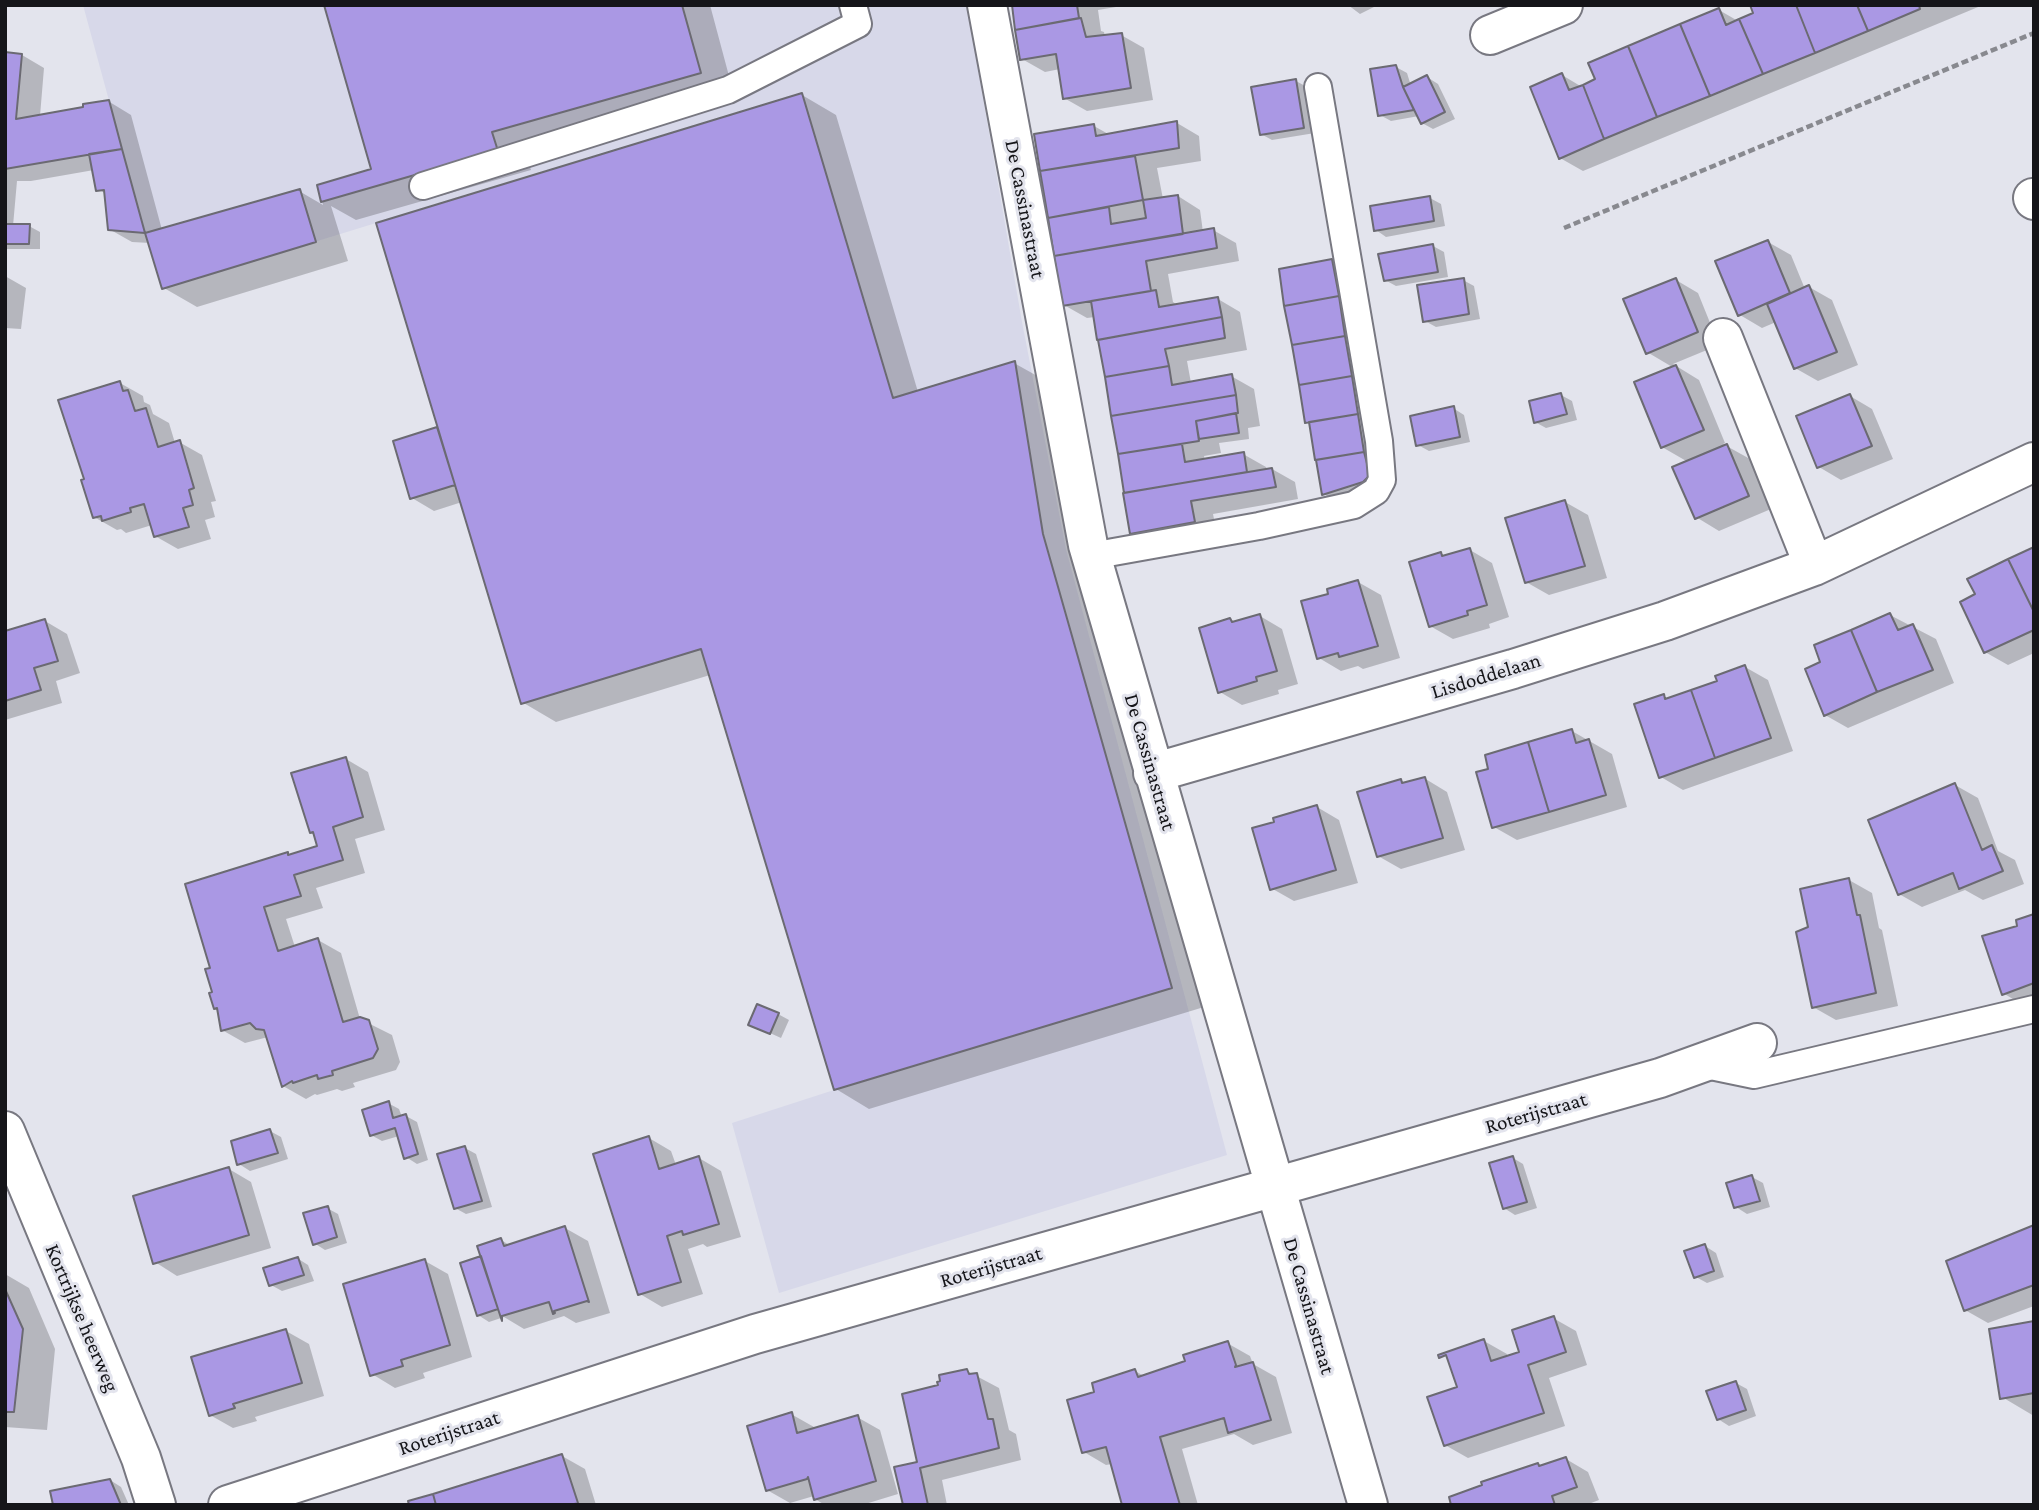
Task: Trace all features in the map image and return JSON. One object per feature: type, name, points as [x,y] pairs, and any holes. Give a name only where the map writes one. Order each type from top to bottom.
[{"type":"street","name":"De Cassinastraat","points":[[987,5],[1091,556],[1368,1505]]},
{"type":"street","points":[[1490,35],[1563,5]]},
{"type":"street","points":[[1723,338],[1814,566]]},
{"type":"street","name":"Lisdoddelaan","points":[[1153,773],[1513,669],[1665,621],[1814,566],[2034,462]]},
{"type":"street","name":"Roterijstraat","points":[[228,1505],[755,1334],[1660,1078],[1757,1043]]},
{"type":"street","name":"Kortrijkse heerweg","points":[[5,1132],[141,1458],[156,1505]]},
{"type":"lane","points":[[423,186],[728,90],[858,24],[853,5]]},
{"type":"lane","points":[[1091,556],[1259,526],[1354,505],[1376,491],[1382,480],[1379,441],[1318,88]]},
{"type":"lane","points":[[1699,1063],[1754,1075],[2034,1009]]},
{"type":"path","points":[[1564,228],[2034,33]]},
{"type":"shaded area","points":[[83,5],[967,5],[1022,322],[1066,549],[1227,1155],[779,1293],[732,1123],[834,1090],[701,649],[521,704],[376,223],[162,289]]},
{"type":"building","points":[[324,5],[682,5],[701,73],[492,132],[498,151],[321,202],[317,185],[371,169]]},
{"type":"building","points":[[1012,5],[1077,5],[1079,18],[1015,30]]},
{"type":"building","points":[[1750,5],[1796,5],[1815,53],[1763,74],[1739,19],[1753,13]]},
{"type":"building","points":[[1796,5],[1857,5],[1868,31],[1815,53]]},
{"type":"building","points":[[1857,5],[1919,5],[1920,9],[1868,31]]},
{"type":"building","points":[[1719,8],[1726,25],[1739,19],[1763,74],[1710,96],[1680,24]]},
{"type":"building","points":[[1081,18],[1086,37],[1122,33],[1131,88],[1063,99],[1056,54],[1020,60],[1015,30]]},
{"type":"building","points":[[1680,24],[1710,96],[1657,117],[1628,46]]},
{"type":"building","points":[[1628,46],[1657,117],[1604,139],[1583,85],[1595,79],[1588,63]]},
{"type":"building","points":[[5,52],[22,54],[16,119],[109,100],[122,149],[5,169]]},
{"type":"building","points":[[1396,65],[1414,110],[1378,116],[1370,69]]},
{"type":"building","points":[[1562,73],[1569,90],[1583,85],[1604,139],[1559,159],[1530,87]]},
{"type":"building","points":[[1427,75],[1445,112],[1421,124],[1403,87]]},
{"type":"building","points":[[1296,79],[1304,128],[1260,135],[1251,87]]},
{"type":"building","points":[[802,93],[893,398],[1015,361],[1043,534],[1172,988],[834,1090],[701,649],[521,704],[376,223]]},
{"type":"building","points":[[1177,121],[1179,148],[1040,171],[1034,134],[1094,124],[1096,136]]},
{"type":"building","points":[[122,149],[145,233],[108,230],[104,190],[96,191],[89,154]]},
{"type":"building","points":[[1135,156],[1143,200],[1048,218],[1040,171]]},
{"type":"building","points":[[300,189],[316,242],[162,289],[145,233]]},
{"type":"building","points":[[1178,195],[1183,234],[1054,256],[1048,218],[1109,207],[1111,224],[1146,218],[1143,200]]},
{"type":"building","points":[[1430,196],[1434,221],[1374,231],[1370,206]]},
{"type":"building","points":[[5,224],[30,224],[29,244],[5,244]]},
{"type":"building","points":[[1214,228],[1217,248],[1146,261],[1151,291],[1062,306],[1054,256]]},
{"type":"building","points":[[1768,240],[1790,293],[1738,316],[1715,261]]},
{"type":"building","points":[[1433,244],[1438,272],[1384,281],[1378,254]]},
{"type":"building","points":[[1332,259],[1339,296],[1284,306],[1279,269]]},
{"type":"building","points":[[1464,278],[1469,314],[1423,322],[1417,285]]},
{"type":"building","points":[[1676,278],[1698,332],[1646,354],[1623,299]]},
{"type":"building","points":[[1809,285],[1837,352],[1794,369],[1767,304]]},
{"type":"building","points":[[1156,290],[1159,307],[1218,297],[1222,317],[1097,340],[1091,301]]},
{"type":"building","points":[[1339,296],[1345,336],[1292,345],[1284,306]]},
{"type":"building","points":[[1222,317],[1225,338],[1165,349],[1169,366],[1105,377],[1098,340]]},
{"type":"building","points":[[1345,336],[1352,376],[1299,385],[1292,345]]},
{"type":"building","points":[[1676,365],[1704,430],[1661,448],[1634,382]]},
{"type":"building","points":[[1169,366],[1172,385],[1232,374],[1236,395],[1111,416],[1105,377]]},
{"type":"building","points":[[1352,376],[1358,414],[1305,423],[1299,385]]},
{"type":"building","points":[[120,381],[123,391],[128,390],[135,411],[146,408],[158,447],[180,440],[194,488],[189,490],[193,505],[183,508],[189,527],[154,537],[144,504],[130,508],[131,512],[102,521],[101,516],[93,518],[81,480],[84,479],[58,400]]},
{"type":"building","points":[[1561,393],[1567,414],[1534,423],[1529,401]]},
{"type":"building","points":[[1850,394],[1872,446],[1817,468],[1796,416]]},
{"type":"building","points":[[1236,395],[1238,413],[1196,421],[1199,441],[1118,454],[1111,416]]},
{"type":"building","points":[[1454,406],[1460,437],[1416,446],[1410,416]]},
{"type":"building","points":[[1236,413],[1239,433],[1199,439],[1196,421]]},
{"type":"building","points":[[1358,414],[1364,452],[1315,460],[1309,422]]},
{"type":"building","points":[[437,427],[455,485],[410,499],[393,441]]},
{"type":"building","points":[[1182,444],[1185,462],[1244,452],[1247,472],[1124,493],[1118,454]]},
{"type":"building","points":[[1727,444],[1749,496],[1695,519],[1672,467]]},
{"type":"building","points":[[1364,452],[1370,475],[1363,482],[1322,495],[1316,460]]},
{"type":"building","points":[[1272,468],[1276,487],[1191,501],[1195,522],[1130,534],[1123,493]]},
{"type":"building","points":[[1565,500],[1585,566],[1525,583],[1505,518]]},
{"type":"building","points":[[2034,547],[2034,612],[2008,559]]},
{"type":"building","points":[[1470,548],[1487,605],[1467,611],[1468,615],[1429,627],[1409,562],[1441,552],[1442,556]]},
{"type":"building","points":[[2008,559],[2034,612],[2034,630],[1984,653],[1960,602],[1975,594],[1967,579]]},
{"type":"building","points":[[1358,580],[1378,646],[1339,657],[1338,653],[1317,659],[1301,601],[1328,594],[1327,589]]},
{"type":"building","points":[[1890,613],[1898,630],[1913,624],[1933,670],[1877,692],[1851,630]]},
{"type":"building","points":[[1260,614],[1277,671],[1256,677],[1257,681],[1218,693],[1199,628],[1230,618],[1232,622]]},
{"type":"building","points":[[45,619],[58,661],[34,668],[41,690],[5,701],[5,631]]},
{"type":"building","points":[[1851,630],[1877,692],[1824,716],[1805,669],[1820,662],[1814,645]]},
{"type":"building","points":[[1745,665],[1771,738],[1715,758],[1691,690],[1717,681],[1715,676]]},
{"type":"building","points":[[1691,690],[1715,758],[1659,778],[1634,704],[1664,694],[1665,699]]},
{"type":"building","points":[[1572,729],[1576,743],[1589,739],[1606,795],[1549,812],[1528,742]]},
{"type":"building","points":[[1528,742],[1549,812],[1492,828],[1476,772],[1488,769],[1485,755]]},
{"type":"building","points":[[346,757],[363,817],[333,827],[343,860],[294,875],[301,896],[264,907],[278,951],[318,938],[343,1022],[360,1017],[369,1020],[378,1049],[373,1058],[332,1071],[333,1075],[318,1079],[317,1075],[293,1083],[292,1081],[282,1087],[264,1030],[256,1029],[250,1023],[221,1031],[217,1008],[214,1009],[209,993],[212,992],[205,969],[210,968],[185,884],[288,852],[288,855],[317,846],[313,832],[310,833],[291,773]]},
{"type":"building","points":[[1425,777],[1443,838],[1377,857],[1357,792],[1401,779],[1402,783]]},
{"type":"building","points":[[1955,783],[1982,850],[1992,845],[2003,871],[1959,889],[1953,873],[1898,895],[1868,820]]},
{"type":"building","points":[[1317,805],[1336,870],[1270,890],[1252,828],[1274,822],[1273,818]]},
{"type":"building","points":[[1849,878],[1857,915],[1860,915],[1876,993],[1812,1008],[1796,932],[1808,927],[1800,889]]},
{"type":"building","points":[[2034,914],[2034,983],[2002,995],[1982,936],[2017,926],[2016,920]]},
{"type":"building","points":[[757,1004],[779,1013],[770,1034],[748,1025]]},
{"type":"building","points":[[389,1101],[393,1118],[406,1114],[418,1154],[404,1159],[395,1128],[370,1136],[362,1110]]},
{"type":"building","points":[[270,1129],[278,1153],[237,1165],[231,1141]]},
{"type":"building","points":[[649,1136],[659,1169],[699,1156],[719,1224],[683,1235],[682,1231],[667,1236],[681,1282],[638,1295],[593,1154]]},
{"type":"building","points":[[465,1146],[482,1201],[454,1209],[437,1154]]},
{"type":"building","points":[[1513,1156],[1527,1202],[1503,1209],[1489,1163]]},
{"type":"building","points":[[229,1167],[249,1235],[153,1264],[133,1196]]},
{"type":"building","points":[[1752,1175],[1760,1201],[1734,1208],[1726,1183]]},
{"type":"building","points":[[328,1206],[337,1237],[313,1245],[303,1213]]},
{"type":"building","points":[[2034,1225],[2034,1285],[1964,1311],[1946,1261]]},
{"type":"building","points":[[565,1226],[589,1302],[554,1311],[553,1314],[549,1302],[502,1316],[502,1321],[477,1246],[501,1238],[504,1246]]},
{"type":"building","points":[[1705,1244],[1714,1271],[1694,1278],[1684,1251]]},
{"type":"building","points":[[481,1256],[498,1309],[477,1316],[460,1263]]},
{"type":"building","points":[[298,1257],[304,1275],[269,1286],[263,1268]]},
{"type":"building","points":[[425,1259],[450,1345],[401,1360],[403,1366],[370,1376],[343,1284]]},
{"type":"building","points":[[5,1289],[23,1329],[14,1412],[5,1412]]},
{"type":"building","points":[[1554,1316],[1566,1352],[1528,1365],[1544,1413],[1444,1446],[1427,1397],[1457,1387],[1446,1355],[1439,1358],[1438,1355],[1484,1339],[1491,1361],[1519,1352],[1512,1330]]},
{"type":"building","points":[[2034,1321],[2034,1393],[2000,1399],[1989,1329]]},
{"type":"building","points":[[286,1329],[302,1383],[233,1404],[235,1408],[209,1416],[191,1357]]},
{"type":"building","points":[[1228,1341],[1235,1367],[1253,1362],[1271,1420],[1228,1433],[1224,1418],[1160,1437],[1180,1505],[1122,1505],[1106,1447],[1082,1453],[1067,1400],[1094,1392],[1092,1383],[1135,1369],[1138,1377],[1185,1361],[1183,1355]]},
{"type":"building","points":[[967,1369],[969,1374],[977,1373],[988,1419],[993,1419],[999,1448],[920,1468],[928,1505],[903,1505],[894,1467],[917,1462],[902,1394],[938,1385],[939,1375]]},
{"type":"building","points":[[1736,1381],[1746,1410],[1717,1420],[1706,1391]]},
{"type":"building","points":[[792,1412],[797,1433],[858,1415],[876,1481],[814,1500],[808,1477],[766,1491],[747,1426]]},
{"type":"building","points":[[562,1454],[578,1503],[436,1505],[433,1494]]},
{"type":"building","points":[[1566,1457],[1577,1487],[1552,1496],[1555,1505],[1451,1505],[1449,1497],[1482,1485],[1481,1482],[1538,1463],[1539,1466]]},
{"type":"building","points":[[110,1479],[121,1505],[53,1505],[50,1491]]},
{"type":"building","points":[[433,1494],[436,1505],[409,1505],[408,1501]]}]
